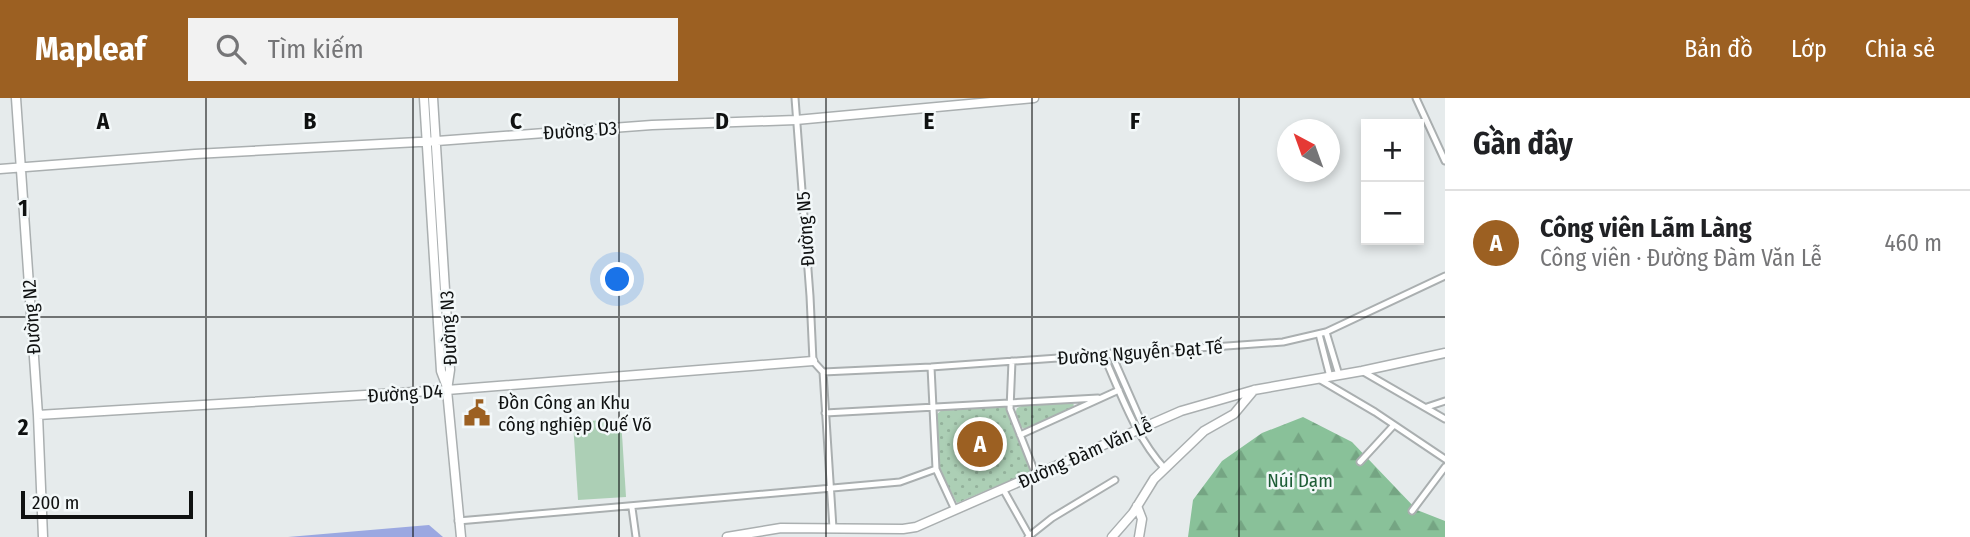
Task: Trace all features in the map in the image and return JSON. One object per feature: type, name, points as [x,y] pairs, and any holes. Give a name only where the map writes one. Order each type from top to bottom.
[{"type":"street","name":"Đường N2","points":[[16,98],[38,415],[43,537]]},
{"type":"street","name":"Đường N3","points":[[424,98],[441,371],[447,390]]},
{"type":"street","name":"Đường N3","points":[[433,98],[450,361],[447,390]]},
{"type":"street","name":"Đường N5","points":[[795,98],[813,361]]},
{"type":"street","name":"Đường D3","points":[[0,169],[652,125],[796,120],[1034,98]]},
{"type":"street","points":[[1416,98],[1445,162]]},
{"type":"street","name":"Đường Nguyễn Đạt Tế","points":[[822,372],[1283,342],[1326,332],[1445,276]]},
{"type":"street","points":[[1326,332],[1335,376]]},
{"type":"street","points":[[1319,334],[1335,376]]},
{"type":"street","points":[[1111,353],[1148,451],[1165,468]]},
{"type":"street","name":"Đường Đàm Văn Lễ","points":[[727,537],[833,528],[845,533],[903,533],[1181,411],[1254,390],[1445,353]]},
{"type":"street","points":[[1102,354],[1140,431]]},
{"type":"street","points":[[813,361],[822,372],[833,528]]},
{"type":"street","name":"Đường D4","points":[[38,415],[447,390],[813,361]]},
{"type":"street","points":[[1012,361],[1010,409],[1036,475]]},
{"type":"street","points":[[931,367],[936,469],[956,511]]},
{"type":"street","points":[[1362,371],[1445,419]]},
{"type":"street","points":[[1319,379],[1445,459]]},
{"type":"street","points":[[447,390],[461,537]]},
{"type":"street","points":[[1020,435],[1119,390]]},
{"type":"street","points":[[1112,537],[1165,468],[1204,431],[1234,414],[1254,390]]},
{"type":"street","points":[[825,413],[1098,398]]},
{"type":"street","points":[[1427,407],[1445,401]]},
{"type":"street","points":[[1360,463],[1394,425]]},
{"type":"street","points":[[1412,511],[1445,467]]},
{"type":"street","points":[[458,521],[632,508],[900,482],[936,469]]},
{"type":"street","points":[[1003,489],[1029,537],[1052,518],[1115,481]]},
{"type":"street","points":[[1137,506],[1142,519],[1139,537]]},
{"type":"street","points":[[632,508],[636,537]]},
{"type":"green space","points":[[1071,401],[1074,405],[1072,408],[1024,429],[1019,425],[1015,414],[1017,408],[1024,405]]},
{"type":"green space","points":[[1003,405],[1030,465],[1030,472],[957,503],[940,471],[936,415],[943,409]]},
{"type":"green space","name":"Núi Dạm","points":[[1303,417],[1352,442],[1417,510],[1445,521],[1445,537],[1188,537],[1193,500],[1222,461],[1262,433]]},
{"type":"green space","points":[[621,419],[626,497],[578,500],[573,422]]},
{"type":"water","points":[[429,525],[443,537],[288,537]]},
{"type":"place","name":"Đồn Công an Khu công nghiệp Quế Võ","points":[[477,413]]},
{"type":"place","name":"Công viên Lãm Làng","points":[[980,444]]}]
